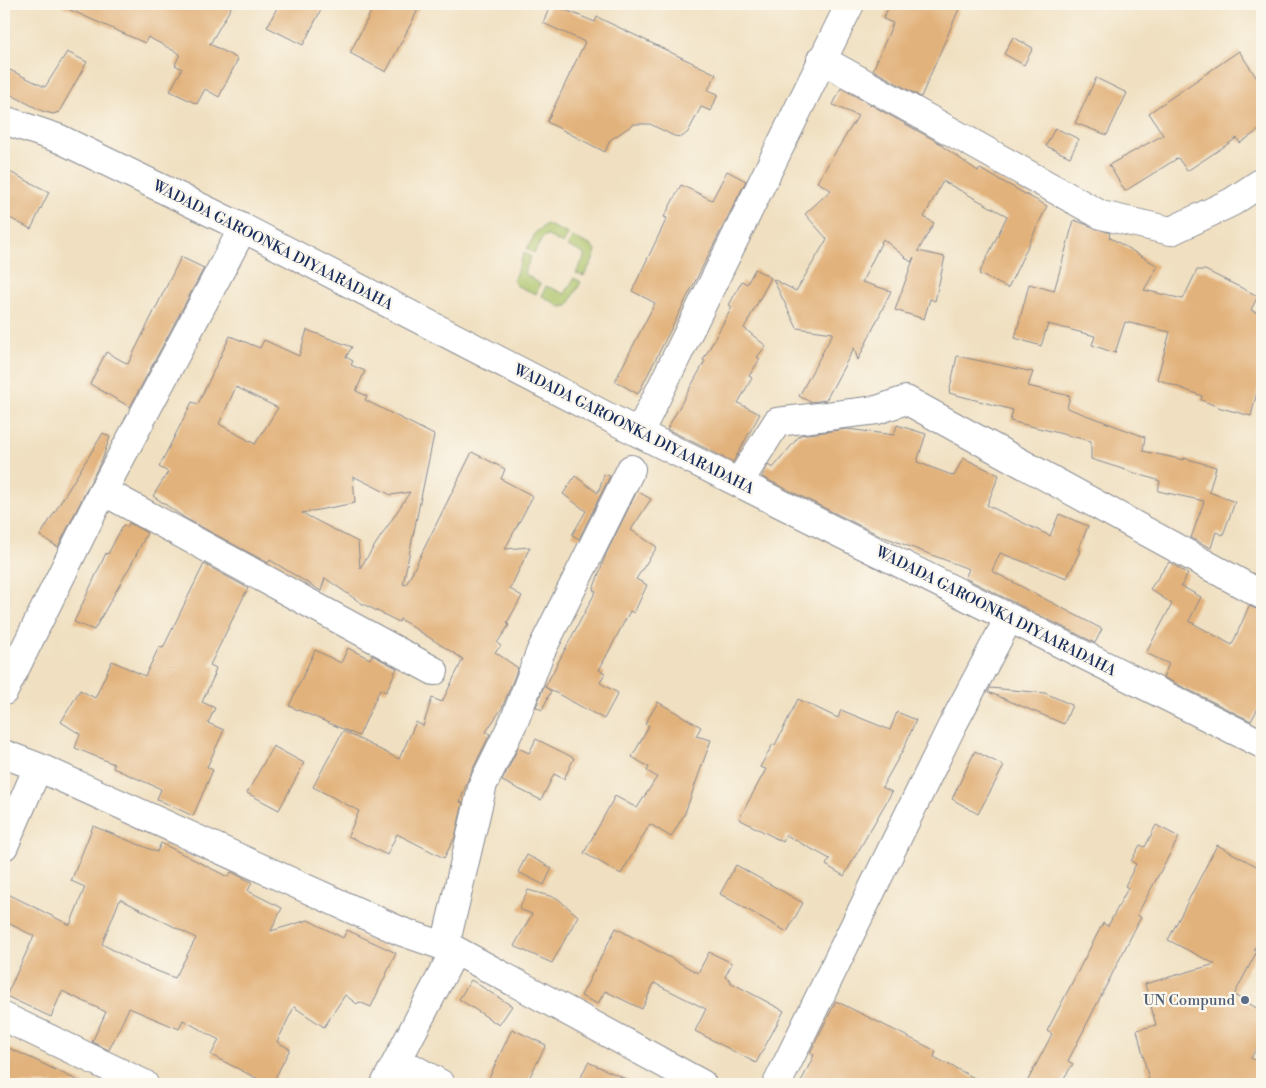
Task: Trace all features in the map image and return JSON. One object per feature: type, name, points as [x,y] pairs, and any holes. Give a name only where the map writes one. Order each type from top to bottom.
[{"type":"street","points":[[639,433],[821,59],[850,4]]},
{"type":"street","points":[[821,59],[1101,215],[1171,231],[1232,202],[1262,182]]},
{"type":"street","name":"WADADA GAROONKA DIYAARADAHA","points":[[4,120],[60,139],[243,228],[639,433],[1262,744]]},
{"type":"street","points":[[4,691],[103,491],[243,228]]},
{"type":"street","points":[[739,482],[777,422],[877,410],[906,400],[1262,595]]},
{"type":"street","points":[[386,1084],[450,948],[483,784],[515,719],[540,653],[631,469]]},
{"type":"street","points":[[103,491],[434,671]]},
{"type":"street","points":[[777,1084],[952,726],[1008,618]]},
{"type":"street","points":[[4,754],[38,767],[400,931],[450,948],[702,1084]]},
{"type":"street","points":[[4,846],[38,767]]},
{"type":"street","points":[[4,1016],[144,1084]]},
{"type":"street","points":[[398,1060],[441,1084]]},
{"type":"green space","points":[[546,224],[568,234],[563,244],[548,236],[544,236],[534,253],[527,249],[536,232]]},
{"type":"green space","points":[[572,237],[590,245],[596,250],[594,258],[584,276],[576,273],[584,258],[584,254],[568,246]]},
{"type":"green space","points":[[524,253],[531,257],[524,273],[540,284],[536,294],[517,286],[513,281]]},
{"type":"green space","points":[[574,278],[581,282],[568,306],[561,307],[542,296],[546,286],[565,294]]},
{"type":"building","points":[[57,4],[233,4],[210,44],[238,59],[219,97],[205,89],[197,104],[170,91],[182,69],[175,65],[180,54],[148,37],[145,43]]},
{"type":"building","points":[[279,4],[324,4],[303,45],[267,27]]},
{"type":"building","points":[[375,4],[421,4],[386,72],[350,53]]},
{"type":"building","points":[[551,4],[595,22],[597,17],[716,74],[708,90],[718,94],[711,111],[701,107],[688,132],[682,137],[674,136],[650,124],[634,124],[610,140],[605,152],[547,122],[585,42],[543,23]]},
{"type":"building","points":[[890,4],[961,4],[921,97],[873,70],[893,23],[883,19]]},
{"type":"building","points":[[1013,37],[1033,48],[1024,65],[1004,54]]},
{"type":"building","points":[[1239,51],[1262,86],[1262,128],[1240,143],[1237,138],[1187,171],[1178,158],[1125,191],[1109,165],[1163,135],[1149,113]]},
{"type":"building","points":[[67,52],[87,62],[59,112],[53,114],[42,111],[4,91],[4,83],[10,70],[45,87]]},
{"type":"building","points":[[1096,78],[1127,93],[1107,135],[1075,123]]},
{"type":"building","points":[[841,88],[943,145],[978,171],[980,169],[1047,206],[1008,288],[979,274],[1007,216],[943,181],[924,217],[934,223],[918,251],[945,257],[935,301],[930,299],[924,319],[895,310],[914,257],[911,262],[883,239],[862,282],[891,291],[858,360],[854,348],[826,400],[810,402],[799,396],[833,333],[797,328],[773,279],[796,291],[827,239],[805,214],[831,190],[817,182],[858,116],[833,105]]},
{"type":"building","points":[[1055,128],[1079,139],[1070,157],[1046,146]]},
{"type":"building","points":[[4,169],[49,192],[31,229],[4,215]]},
{"type":"building","points":[[727,171],[746,181],[638,394],[615,381],[655,303],[632,291],[667,218],[664,217],[681,185],[712,200]]},
{"type":"building","points":[[1074,220],[1110,233],[1109,237],[1158,266],[1144,290],[1183,299],[1197,270],[1205,270],[1258,296],[1251,310],[1262,315],[1262,372],[1251,416],[1221,408],[1201,400],[1202,396],[1157,379],[1170,332],[1125,322],[1115,353],[1092,345],[1095,336],[1048,324],[1041,346],[1015,338],[1029,284],[1054,291]]},
{"type":"building","points":[[181,257],[204,268],[130,407],[90,384],[106,352],[128,364]]},
{"type":"building","points":[[755,269],[771,278],[744,328],[766,346],[757,357],[760,359],[749,376],[752,378],[738,403],[760,414],[733,462],[667,429],[705,361],[703,360],[732,307],[729,305],[742,281],[747,284]]},
{"type":"building","points":[[307,330],[352,347],[346,357],[353,361],[351,365],[365,371],[356,391],[367,396],[365,400],[434,435],[403,584],[406,585],[472,452],[505,469],[501,479],[533,496],[505,549],[530,547],[510,589],[522,596],[507,623],[509,625],[497,643],[501,646],[495,652],[518,668],[502,708],[486,732],[490,734],[469,777],[460,802],[463,803],[455,837],[444,858],[397,834],[387,855],[348,836],[359,811],[313,787],[343,731],[399,759],[416,722],[423,726],[432,698],[442,702],[463,659],[400,619],[399,622],[361,603],[325,578],[321,591],[270,560],[268,563],[185,518],[153,496],[168,472],[159,467],[192,402],[198,404],[230,336],[260,348],[264,340],[299,356]],"holes":[[[236,387],[278,408],[255,444],[219,424]],[[353,476],[391,495],[410,492],[360,568],[358,542],[302,513],[355,503]]]},
{"type":"building","points":[[957,356],[1033,372],[1028,386],[1070,396],[1067,408],[1145,437],[1143,451],[1184,460],[1184,458],[1216,467],[1209,492],[1235,502],[1223,535],[1216,532],[1211,548],[1191,538],[1204,501],[1158,491],[1160,481],[1091,459],[1091,441],[1010,421],[1013,410],[949,393]]},
{"type":"building","points":[[897,425],[926,434],[917,462],[954,476],[963,458],[999,475],[987,505],[1050,536],[1059,514],[1088,526],[1078,550],[1080,551],[1067,578],[1000,553],[992,571],[1102,629],[1095,643],[965,578],[969,569],[879,535],[762,477],[768,465],[773,468],[800,435],[847,429],[894,435]]},
{"type":"building","points":[[103,433],[110,437],[103,457],[58,547],[40,536]]},
{"type":"building","points":[[604,474],[610,476],[579,539],[572,535],[586,511],[563,494],[575,476],[598,493]]},
{"type":"building","points":[[637,491],[651,499],[631,530],[657,547],[636,579],[647,585],[634,613],[630,611],[599,670],[605,673],[600,683],[618,693],[604,719],[545,687],[596,591],[593,590],[606,554]]},
{"type":"building","points":[[129,523],[147,533],[132,563],[94,630],[74,622],[106,553],[108,554],[123,525],[127,527]]},
{"type":"building","points":[[1169,562],[1188,574],[1181,586],[1201,597],[1189,621],[1232,645],[1249,606],[1262,611],[1262,701],[1251,721],[1163,677],[1169,664],[1146,653],[1172,604],[1150,589]]},
{"type":"building","points":[[204,564],[248,588],[210,665],[216,668],[215,674],[202,702],[215,708],[208,723],[224,730],[207,767],[213,770],[193,816],[157,799],[161,789],[113,768],[114,764],[75,748],[80,734],[61,722],[80,690],[95,698],[112,661],[145,676],[159,647],[163,648]]},
{"type":"building","points":[[348,648],[370,659],[372,655],[397,668],[386,692],[380,689],[359,736],[289,706],[315,650],[341,663]]},
{"type":"building","points":[[544,686],[551,691],[542,710],[536,707]]},
{"type":"building","points":[[990,688],[1045,693],[1072,705],[1064,724],[988,692]]},
{"type":"building","points":[[798,699],[838,718],[841,710],[890,730],[897,712],[916,720],[903,750],[882,787],[892,792],[844,876],[826,865],[830,859],[786,835],[783,842],[739,819],[766,769],[760,767],[773,744],[775,745]]},
{"type":"building","points":[[658,702],[701,727],[696,736],[711,740],[685,813],[671,837],[650,824],[621,874],[584,853],[615,796],[637,808],[657,777],[647,771],[649,767],[632,757],[649,726],[645,724]]},
{"type":"building","points":[[536,739],[574,758],[564,779],[554,774],[541,800],[502,781],[518,748],[529,753]]},
{"type":"building","points":[[273,746],[304,763],[279,810],[247,793]]},
{"type":"building","points":[[975,751],[1004,766],[978,814],[952,799]]},
{"type":"building","points":[[1156,825],[1179,837],[1137,915],[1141,917],[1068,1061],[1073,1064],[1060,1084],[1026,1084],[1052,1034],[1047,1031],[1103,923],[1108,926],[1128,888],[1125,886],[1136,864],[1131,861],[1140,845],[1145,847]]},
{"type":"building","points":[[93,826],[157,852],[161,843],[228,877],[231,872],[252,882],[248,891],[282,908],[271,931],[308,920],[343,938],[347,930],[396,953],[371,1007],[359,1002],[357,1004],[345,995],[324,1027],[294,1007],[277,1042],[290,1049],[272,1084],[268,1084],[211,1055],[219,1040],[183,1020],[179,1029],[129,1008],[109,1050],[92,1042],[106,1012],[62,991],[51,1017],[6,996],[34,936],[4,921],[4,892],[70,925],[85,887],[71,881]],"holes":[[[120,899],[196,938],[175,978],[139,964],[102,944]]]},
{"type":"building","points":[[1217,845],[1262,869],[1262,934],[1254,949],[1257,951],[1234,995],[1262,1011],[1262,1039],[1251,1058],[1262,1064],[1262,1084],[1150,1084],[1137,1030],[1156,1025],[1145,984],[1215,964],[1168,940]]},
{"type":"building","points":[[527,855],[552,868],[544,885],[518,872]]},
{"type":"building","points":[[736,865],[803,903],[787,932],[720,894]]},
{"type":"building","points":[[528,890],[557,898],[578,916],[552,963],[514,946],[532,914],[519,909]]},
{"type":"building","points":[[616,928],[698,973],[709,952],[732,963],[725,977],[731,980],[730,982],[784,1011],[756,1063],[695,1031],[706,1009],[654,983],[642,1009],[605,991],[598,1004],[581,996]]},
{"type":"building","points":[[471,980],[512,1006],[499,1025],[459,999]]},
{"type":"building","points":[[836,1001],[936,1051],[934,1057],[986,1084],[800,1084],[814,1055],[810,1053]]},
{"type":"building","points":[[512,1029],[546,1045],[526,1084],[486,1084]]},
{"type":"building","points":[[4,1046],[33,1059],[85,1084],[4,1084]]},
{"type":"building","points":[[588,1062],[637,1084],[578,1084]]},
{"type":"place","name":"UN Compund","points":[[1245,1000]]}]
